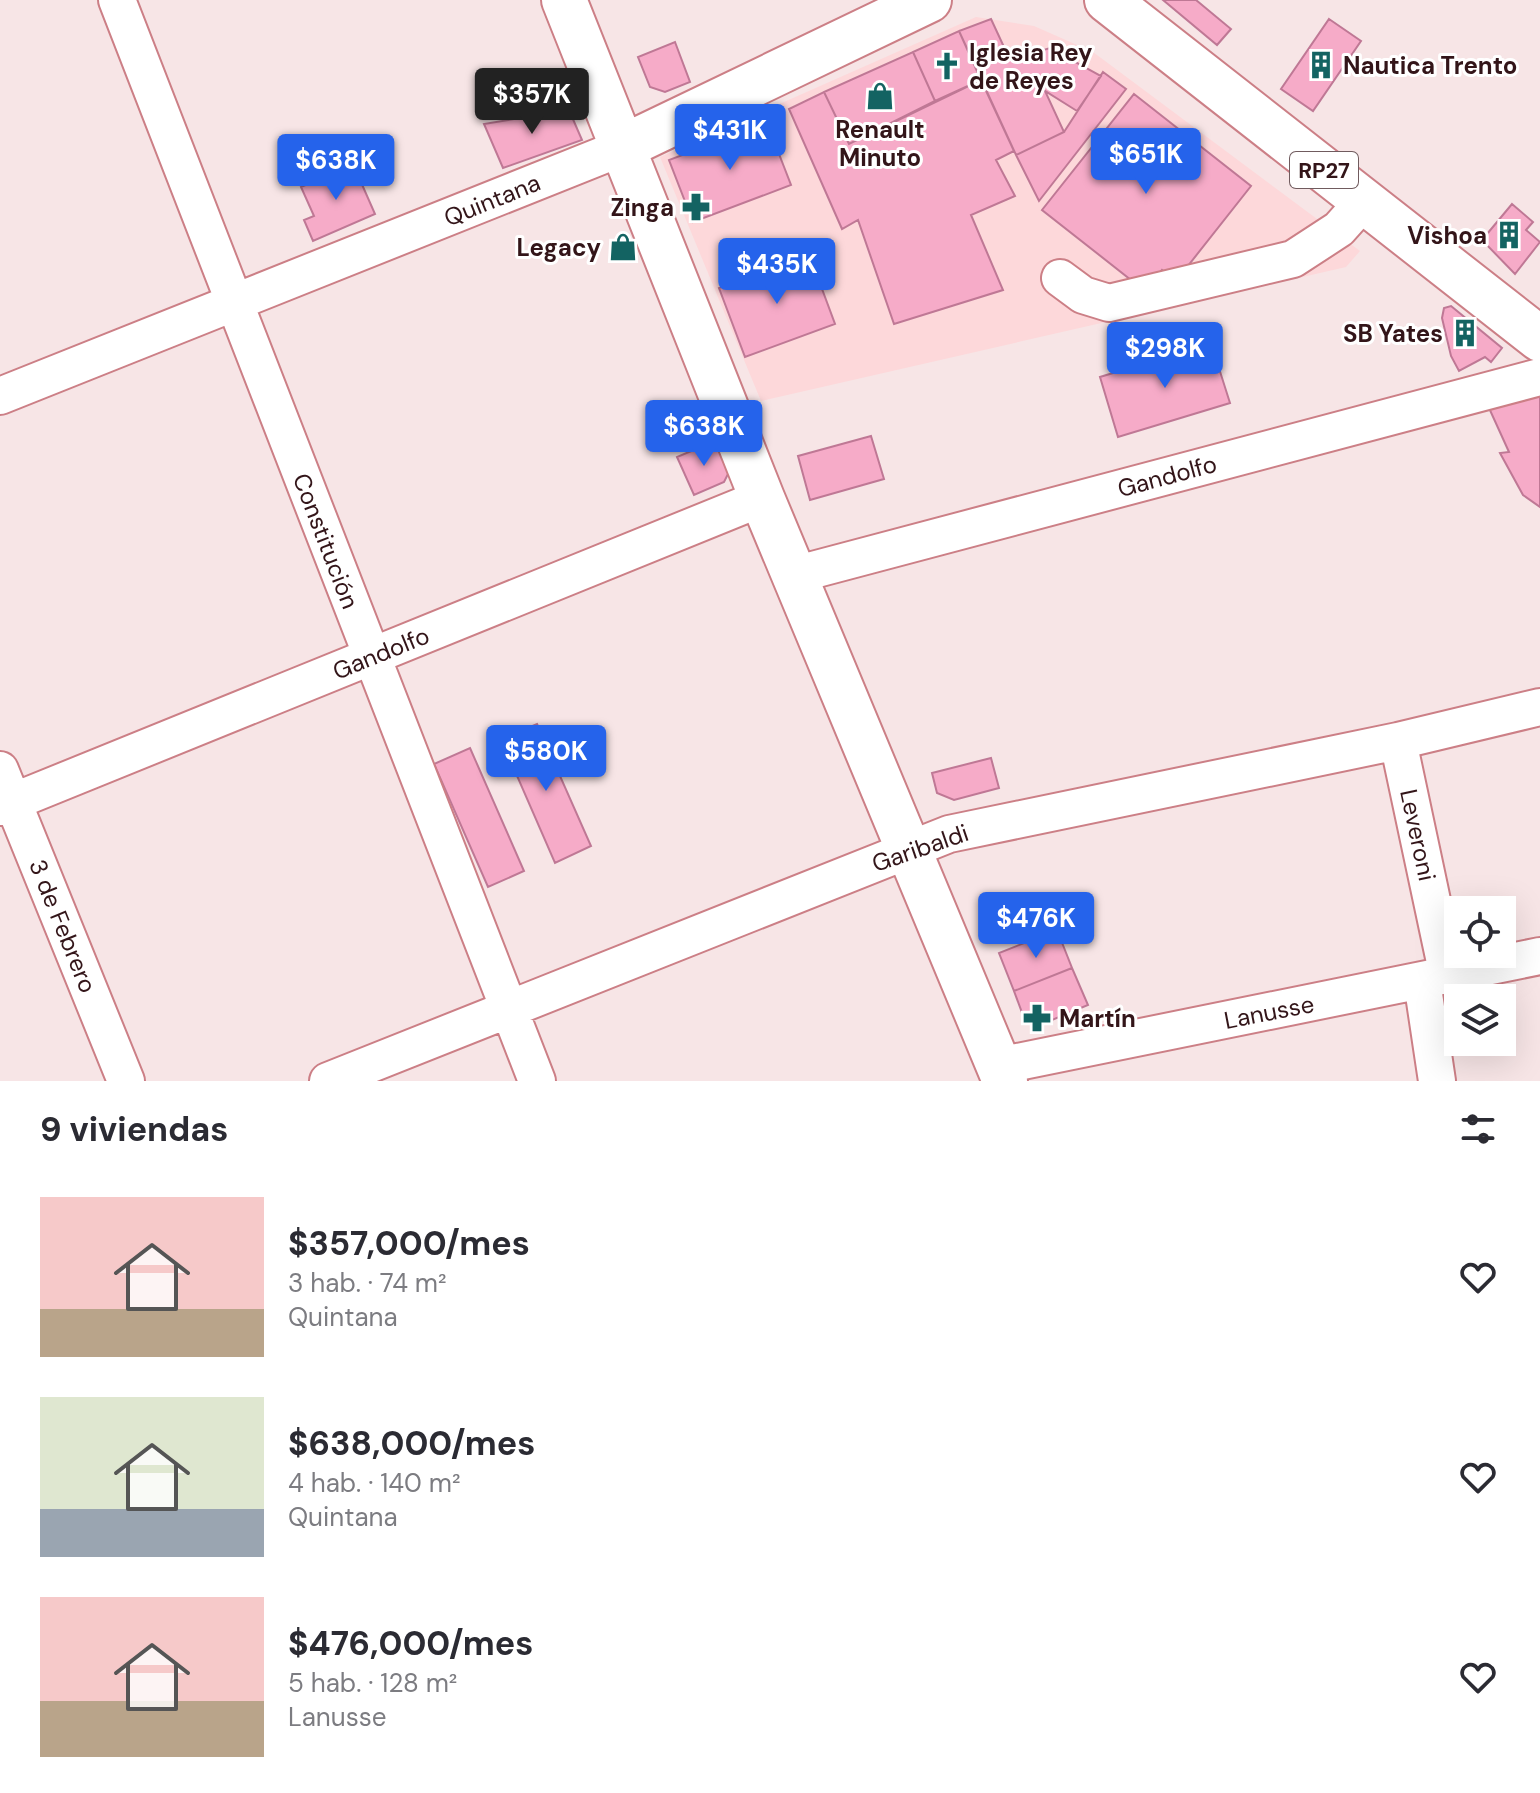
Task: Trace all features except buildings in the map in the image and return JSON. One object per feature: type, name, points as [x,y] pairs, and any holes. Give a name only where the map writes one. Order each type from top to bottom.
[{"type":"main road","points":[[564,0],[762,498],[1002,1074]]},
{"type":"main road","name":"Quintana","points":[[621,148],[929,0]]},
{"type":"main road","name":"RP27","points":[[1107,0],[1540,339]]},
{"type":"street","name":"Constitución","points":[[117,0],[236,302],[370,658],[537,1081]]},
{"type":"street","name":"Quintana","points":[[0,396],[621,148]]},
{"type":"street","points":[[1060,278],[1083,295],[1109,303],[1293,259],[1339,229],[1364,201]]},
{"type":"street","name":"Gandolfo","points":[[794,575],[1540,377]]},
{"type":"street","name":"Gandolfo","points":[[4,793],[370,658],[762,498]]},
{"type":"street","name":"Garibaldi","points":[[328,1081],[949,834],[1398,741],[1540,707]]},
{"type":"street","name":"Leveroni","points":[[1398,741],[1435,978],[1437,1081]]},
{"type":"street","name":"3 de Febrero","points":[[4,793],[126,1081]]},
{"type":"street","name":"Lanusse","points":[[1002,1074],[1540,956]]},
{"type":"shaded area","points":[[976,17],[1034,26],[1093,52],[1360,251],[1346,267],[761,401],[660,157]]},
{"type":"place","name":"Nautica Trento","points":[[1321,65]]},
{"type":"place","name":"Iglesia Rey de Reyes","points":[[947,66]]},
{"type":"place","name":"Renault Minuto","points":[[880,96]]},
{"type":"place","name":"Zinga","points":[[696,207]]},
{"type":"place","name":"Vishoa","points":[[1509,235]]},
{"type":"place","name":"Legacy","points":[[623,247]]},
{"type":"place","name":"SB Yates","points":[[1465,333]]},
{"type":"place","name":"Martín","points":[[1037,1018]]}]
